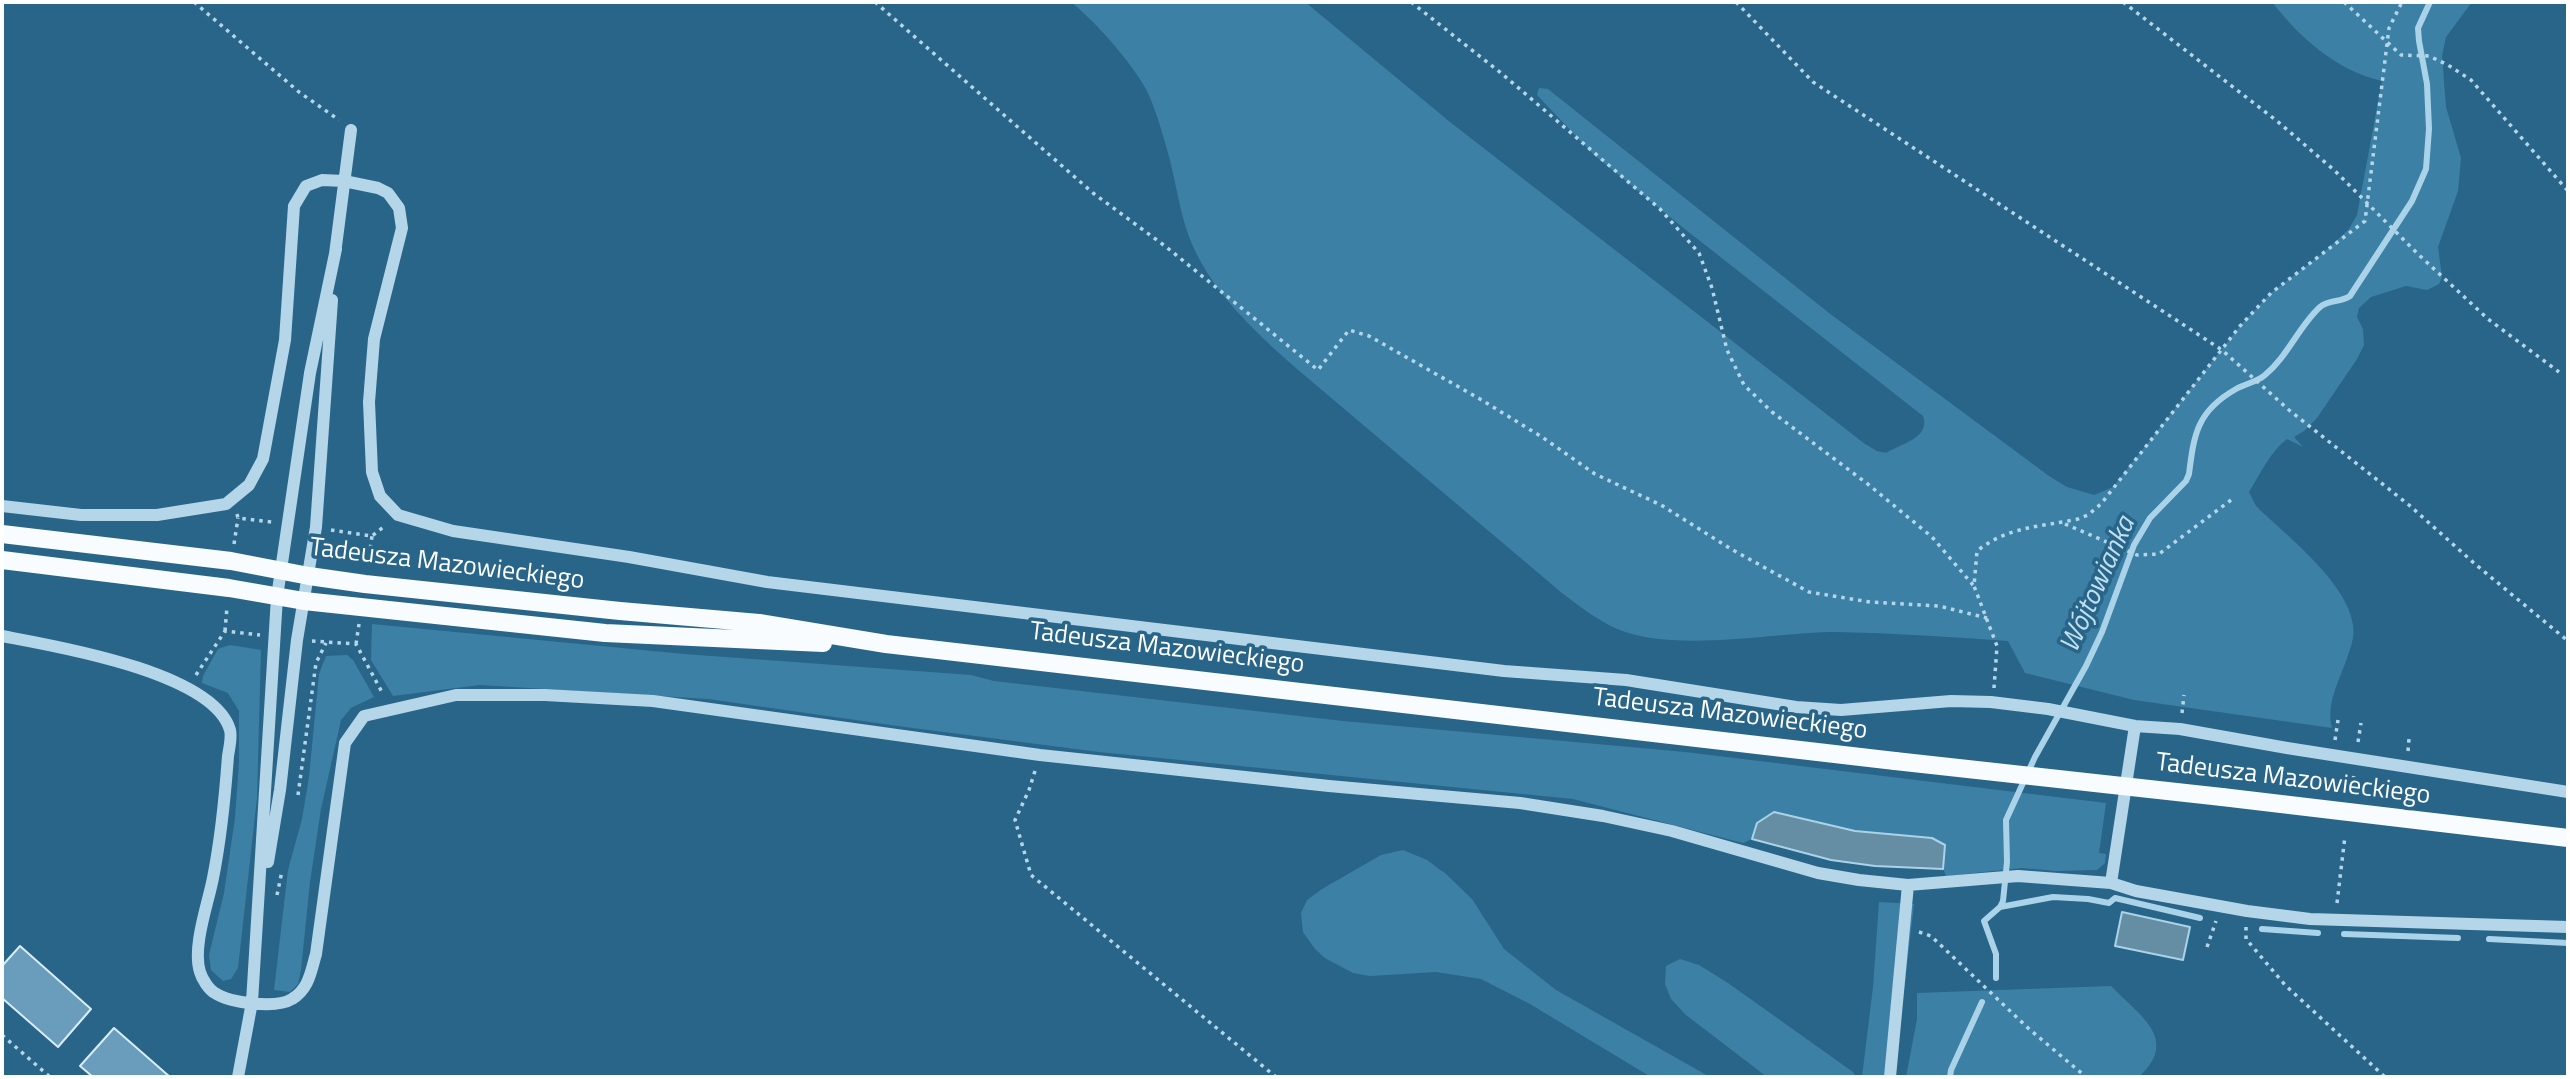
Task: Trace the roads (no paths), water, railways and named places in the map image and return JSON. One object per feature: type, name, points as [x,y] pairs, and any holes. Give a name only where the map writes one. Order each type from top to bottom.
[{"type":"main road","name":"Tadeusza Mazowieckiego","points":[[2,534],[231,561],[309,576],[608,610],[759,623],[886,644],[2568,838]]},
{"type":"main road","name":"Tadeusza Mazowieckiego","points":[[2,560],[229,588],[304,601],[605,633],[886,644]]},
{"type":"street","points":[[259,911],[280,790],[297,640],[316,527],[336,249],[351,130]]},
{"type":"street","points":[[2,506],[81,515],[157,515],[226,503],[249,485],[263,459],[285,340],[294,206],[306,186],[322,180],[344,181],[378,188],[388,193],[399,208],[402,228],[374,339],[369,402],[372,472],[380,496],[398,514],[453,531],[629,557],[766,582],[1504,671],[1626,680],[1796,707],[1841,710],[1951,701],[1990,702],[2049,709],[2135,726],[2180,729],[2568,792]]},
{"type":"street","points":[[238,1077],[252,1002],[277,597],[290,524],[310,373],[336,249]]},
{"type":"street","points":[[2,636],[59,646],[160,675],[189,687],[214,705],[231,731],[218,854],[197,954],[200,973],[212,992],[228,999],[274,1005],[292,999],[308,983],[316,954],[345,743],[364,716],[456,695],[545,695],[653,701],[1040,755],[1520,803],[1603,816],[1672,831],[1818,873],[1908,885],[2018,876],[2111,883],[2136,891],[2247,911],[2335,920],[2568,927]]},
{"type":"street","points":[[2111,883],[2135,726]]},
{"type":"street","points":[[1890,1077],[1908,885]]},
{"type":"waterway","name":"Wójtowianka","points":[[1996,978],[1996,954],[1984,921],[2003,901],[2007,862],[2006,820],[2035,757],[2102,632],[2134,545],[2150,518],[2186,481],[2196,435],[2205,415],[2223,397],[2262,377],[2273,367],[2320,307],[2350,296],[2412,201],[2426,169],[2429,129],[2427,84],[2418,28],[2430,2]]},
{"type":"waterway","points":[[2000,907],[2053,897],[2109,903],[2115,898],[2200,918]]},
{"type":"waterway","points":[[2262,929],[2318,933]]},
{"type":"waterway","points":[[2344,934],[2458,938]]},
{"type":"waterway","points":[[2489,939],[2568,943]]},
{"type":"waterway","name":"Wójtowianka","points":[[1950,1077],[1982,1002]]}]
